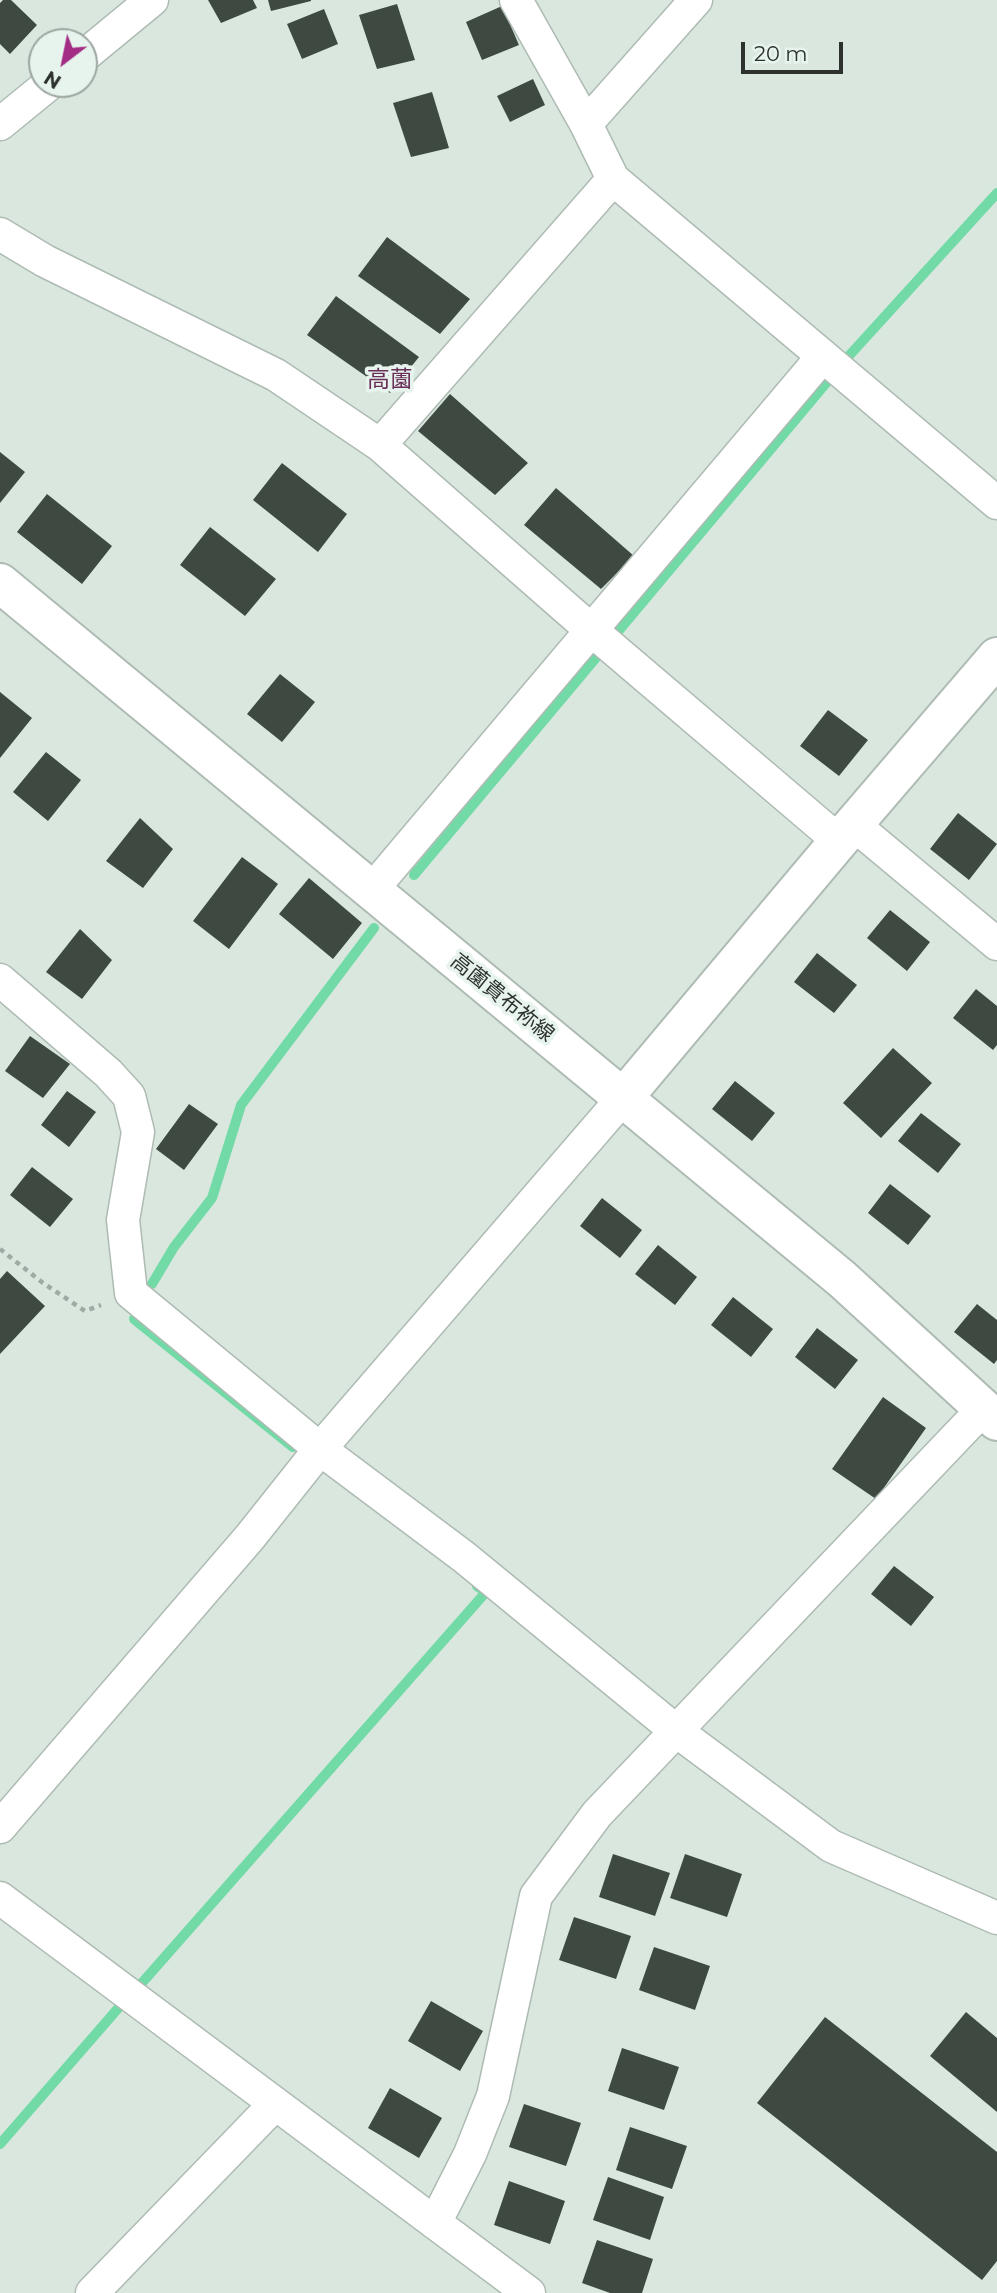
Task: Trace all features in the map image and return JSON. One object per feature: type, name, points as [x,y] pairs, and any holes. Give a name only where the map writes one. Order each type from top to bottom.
[{"type":"main road","name":"高薗貴布祢線","points":[[0,583],[842,1279],[992,1414]]},
{"type":"main road","points":[[623,1098],[997,657]]},
{"type":"street","points":[[98,44],[152,0]]},
{"type":"street","points":[[516,0],[586,124],[613,179],[997,503]]},
{"type":"street","points":[[586,124],[696,0]]},
{"type":"street","points":[[0,124],[32,98]]},
{"type":"street","points":[[380,445],[613,179]]},
{"type":"street","points":[[0,234],[45,261],[276,375],[380,445],[600,636],[846,832],[997,944]]},
{"type":"street","points":[[371,891],[565,663],[600,636],[704,499],[832,364]]},
{"type":"street","points":[[0,980],[108,1073],[129,1096],[138,1132],[123,1220],[131,1293],[320,1449],[464,1557],[675,1730],[831,1846],[997,1918]]},
{"type":"street","points":[[0,1827],[250,1537],[320,1449],[623,1098]]},
{"type":"street","points":[[435,2223],[470,2154],[493,2096],[536,1896],[597,1814],[675,1730],[992,1414]]},
{"type":"street","points":[[0,1898],[529,2293]]},
{"type":"street","points":[[92,2293],[275,2104]]},
{"type":"path","points":[[0,1249],[43,1283],[85,1311],[131,1293]]},
{"type":"building","points":[[3,0],[11,0],[37,25],[28,28],[28,35],[10,54],[0,44],[0,3]]},
{"type":"building","points":[[208,0],[253,0],[257,8],[221,23]]},
{"type":"building","points":[[268,0],[311,0],[311,1],[271,11]]},
{"type":"building","points":[[397,4],[415,60],[377,69],[359,15]]},
{"type":"building","points":[[502,6],[519,45],[482,60],[466,22]]},
{"type":"building","points":[[324,9],[338,44],[302,59],[287,24]]},
{"type":"building","points":[[533,79],[545,105],[510,122],[497,96]]},
{"type":"building","points":[[432,92],[449,148],[411,157],[393,103]]},
{"type":"building","points":[[387,237],[470,299],[440,334],[358,276]]},
{"type":"building","points":[[336,296],[419,357],[390,393],[307,335]]},
{"type":"building","points":[[450,394],[528,463],[495,495],[418,431]]},
{"type":"building","points":[[0,452],[25,472],[0,503]]},
{"type":"building","points":[[282,463],[347,514],[318,552],[253,500]]},
{"type":"building","points":[[556,488],[634,556],[601,589],[524,525]]},
{"type":"building","points":[[47,494],[112,546],[82,584],[17,532]]},
{"type":"building","points":[[210,527],[276,579],[245,616],[180,565]]},
{"type":"building","points":[[280,674],[315,702],[282,742],[247,714]]},
{"type":"building","points":[[0,692],[32,718],[0,758]]},
{"type":"building","points":[[828,710],[868,740],[839,776],[800,746]]},
{"type":"building","points":[[46,752],[81,780],[48,821],[13,792]]},
{"type":"building","points":[[958,813],[997,844],[969,880],[930,849]]},
{"type":"building","points":[[140,818],[173,849],[143,888],[106,861]]},
{"type":"building","points":[[242,857],[278,884],[229,949],[193,921]]},
{"type":"building","points":[[309,878],[362,923],[333,959],[279,914]]},
{"type":"building","points":[[890,910],[930,942],[907,971],[867,938]]},
{"type":"building","points":[[80,929],[112,960],[82,999],[46,972]]},
{"type":"building","points":[[817,953],[857,985],[834,1013],[794,982]]},
{"type":"building","points":[[976,989],[997,1006],[997,1045],[993,1050],[953,1018]]},
{"type":"building","points":[[30,1036],[70,1064],[43,1098],[5,1071]]},
{"type":"building","points":[[893,1048],[932,1083],[881,1138],[843,1103]]},
{"type":"building","points":[[735,1081],[775,1113],[752,1141],[712,1109]]},
{"type":"building","points":[[67,1091],[96,1112],[69,1147],[41,1125]]},
{"type":"building","points":[[189,1104],[218,1124],[184,1170],[156,1149]]},
{"type":"building","points":[[921,1113],[961,1144],[938,1173],[898,1141]]},
{"type":"building","points":[[32,1167],[73,1199],[50,1227],[10,1195]]},
{"type":"building","points":[[890,1184],[931,1216],[908,1245],[868,1213]]},
{"type":"building","points":[[602,1198],[642,1230],[620,1258],[580,1226]]},
{"type":"building","points":[[658,1245],[697,1277],[675,1305],[635,1274]]},
{"type":"building","points":[[7,1271],[45,1306],[0,1354],[0,1279]]},
{"type":"building","points":[[733,1297],[773,1329],[751,1357],[711,1325]]},
{"type":"building","points":[[977,1304],[997,1320],[997,1360],[994,1364],[954,1332]]},
{"type":"building","points":[[817,1328],[858,1360],[835,1389],[795,1357]]},
{"type":"building","points":[[883,1397],[926,1428],[876,1499],[832,1469]]},
{"type":"building","points":[[894,1566],[934,1597],[911,1626],[871,1594]]},
{"type":"building","points":[[613,1854],[670,1873],[655,1916],[599,1897]]},
{"type":"building","points":[[685,1854],[742,1874],[727,1917],[670,1898]]},
{"type":"building","points":[[574,1917],[631,1936],[616,1979],[559,1960]]},
{"type":"building","points":[[654,1947],[710,1966],[695,2010],[639,1990]]},
{"type":"building","points":[[431,2001],[483,2031],[460,2071],[408,2041]]},
{"type":"building","points":[[966,2012],[997,2038],[997,2112],[930,2056]]},
{"type":"building","points":[[825,2017],[997,2152],[997,2261],[982,2280],[757,2103]]},
{"type":"building","points":[[622,2048],[679,2067],[664,2110],[608,2091]]},
{"type":"building","points":[[390,2088],[442,2118],[419,2158],[368,2128]]},
{"type":"building","points":[[524,2104],[581,2123],[566,2166],[509,2147]]},
{"type":"building","points":[[630,2127],[687,2146],[672,2189],[616,2170]]},
{"type":"building","points":[[608,2177],[664,2197],[650,2240],[593,2220]]},
{"type":"building","points":[[509,2181],[565,2201],[550,2244],[494,2225]]},
{"type":"building","points":[[597,2240],[653,2259],[642,2293],[610,2293],[582,2283]]},
{"type":"waterway","points":[[414,875],[847,358],[997,193]]},
{"type":"waterway","points":[[152,1284],[174,1247],[212,1198],[241,1105],[374,928]]},
{"type":"waterway","points":[[134,1319],[293,1447]]},
{"type":"waterway","points":[[141,1984],[486,1592],[477,1586]]},
{"type":"waterway","points":[[0,2144],[121,2005]]},
{"type":"district","name":"高薗","points":[[390,380]]}]
